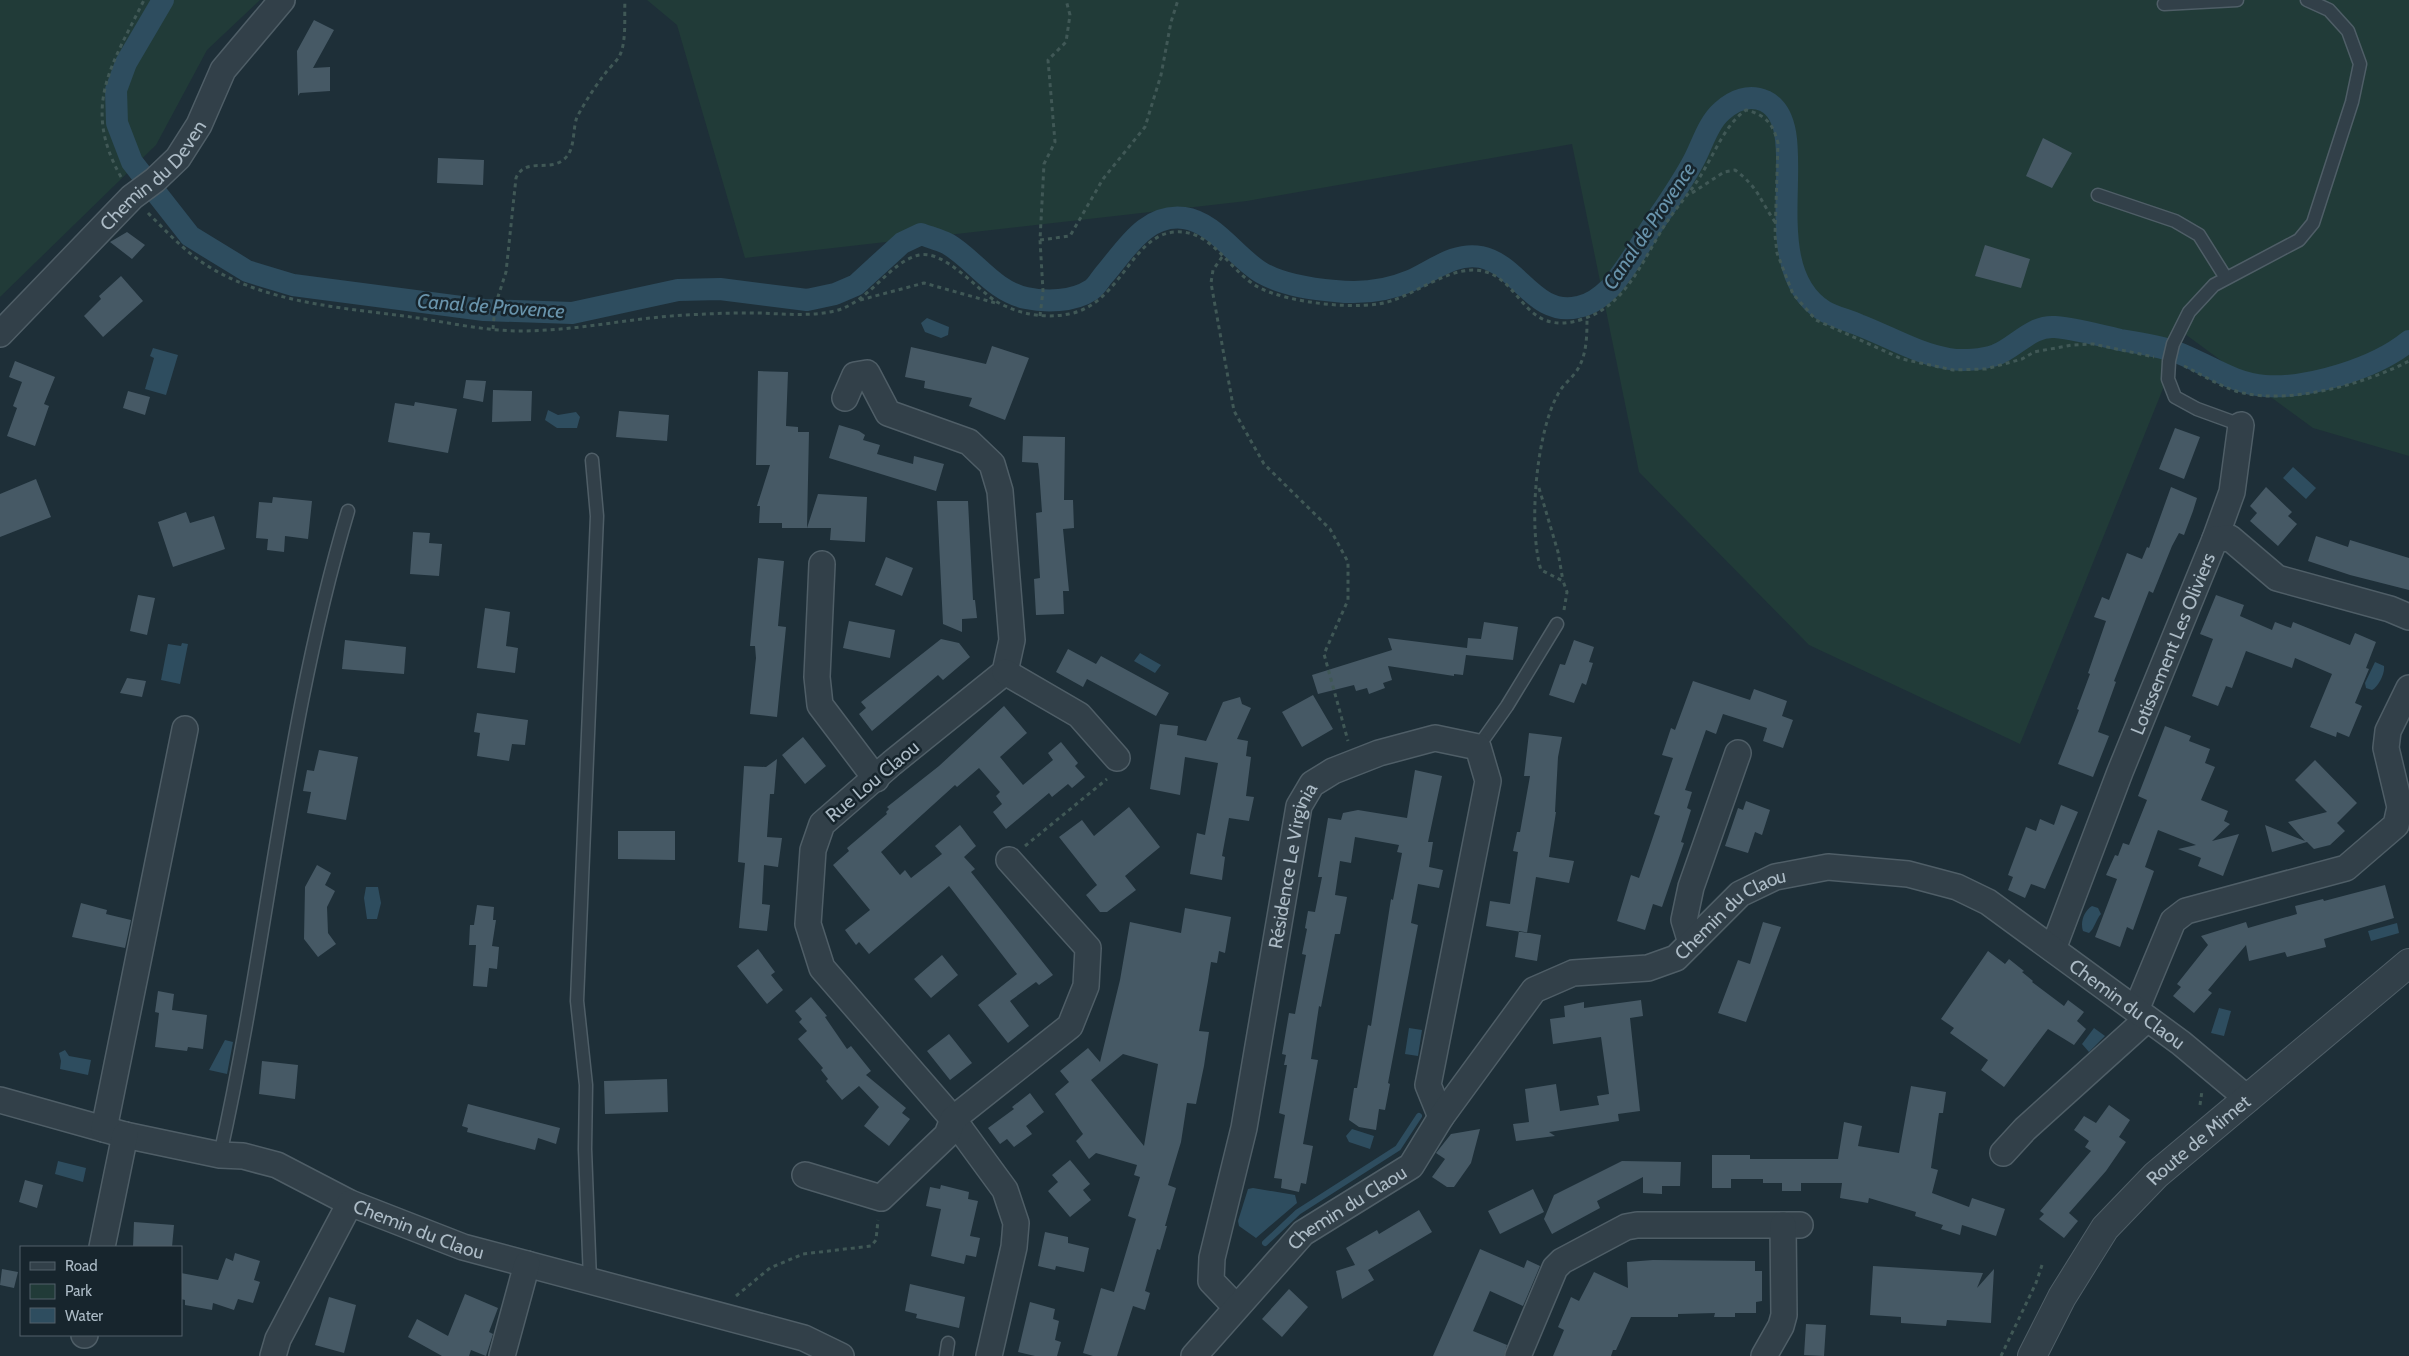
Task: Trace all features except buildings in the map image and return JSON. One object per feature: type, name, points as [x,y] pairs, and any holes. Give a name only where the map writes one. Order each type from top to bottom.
[{"type":"street","name":"Chemin du Deven","points":[[0,334],[143,189],[178,158],[199,125],[222,70],[282,0]]},
{"type":"street","points":[[845,398],[855,375],[867,373],[888,413],[969,442],[992,464],[1000,491],[1012,640],[1005,672],[1079,715],[1117,758]]},
{"type":"street","points":[[2215,539],[2232,492],[2241,425]]},
{"type":"street","name":"Lotissement Les Oliviers","points":[[2053,949],[2120,772],[2215,539],[2230,538],[2277,578],[2390,610],[2409,618]]},
{"type":"street","points":[[822,564],[816,677],[820,705],[876,779]]},
{"type":"street","name":"Rue Lou Claou","points":[[989,1356],[1014,1248],[1016,1223],[1005,1190],[953,1119],[822,968],[808,924],[813,850],[822,824],[876,779],[892,763],[1005,672]]},
{"type":"street","points":[[2003,1153],[2142,1014],[2173,921],[2186,911],[2346,868],[2396,824],[2400,807],[2386,748],[2388,731],[2409,688]]},
{"type":"street","points":[[102,1246],[115,1132],[185,729]]},
{"type":"street","name":"Résidence Le Virginia","points":[[1236,1307],[1211,1281],[1212,1258],[1244,1128],[1299,806],[1312,784],[1333,772],[1379,753],[1435,738],[1478,747]]},
{"type":"street","points":[[1441,1116],[1428,1085],[1488,781],[1478,747]]},
{"type":"street","points":[[1691,943],[1684,920],[1691,887],[1738,753]]},
{"type":"street","points":[[805,1175],[881,1198],[947,1135],[953,1119],[1070,1026],[1086,986],[1088,948],[1009,860]]},
{"type":"street","name":"Chemin du Claou","points":[[1194,1356],[1303,1234],[1411,1166],[1441,1116],[1534,990],[1573,973],[1648,968],[1676,958],[1740,894],[1775,878],[1828,867],[1908,874],[1957,887],[1988,902],[2053,949],[2181,1043],[2248,1099]]},
{"type":"street","name":"Route de Mimet","points":[[2032,1356],[2062,1297],[2105,1228],[2156,1175],[2409,963]]},
{"type":"street","name":"Chemin du Claou","points":[[0,1100],[115,1132],[220,1155],[244,1156],[277,1165],[350,1203],[463,1247],[804,1338],[841,1356]]},
{"type":"street","points":[[274,1356],[278,1338],[350,1203]]},
{"type":"street","points":[[1518,1356],[1555,1268],[1562,1261],[1626,1227],[1637,1225],[1792,1225],[1784,1315],[1781,1326],[1764,1356]]},
{"type":"street","points":[[502,1356],[527,1264]]},
{"type":"lane","points":[[2164,4],[2237,0]]},
{"type":"lane","points":[[2241,425],[2197,409],[2175,397],[2168,379],[2169,359],[2173,344],[2189,312],[2214,285],[2299,240],[2312,223],[2352,102],[2360,64],[2348,31],[2329,10],[2307,0]]},
{"type":"lane","points":[[2098,195],[2175,221],[2199,235],[2226,278]]},
{"type":"lane","points":[[590,1280],[585,1149],[586,1085],[578,1001],[597,516],[592,460]]},
{"type":"lane","points":[[220,1155],[239,1068],[308,667],[332,564],[348,511]]},
{"type":"lane","points":[[1478,747],[1507,706],[1557,624]]},
{"type":"lane","points":[[946,1356],[948,1343]]},
{"type":"path","points":[[144,0],[108,74],[101,104],[103,132],[109,153],[143,189],[183,247],[204,263],[252,286],[303,302],[493,329],[514,331],[555,330],[648,318],[710,314],[806,314],[837,310],[857,301],[924,283],[1040,316],[1068,314],[1086,310],[1102,298],[1117,283],[1147,244],[1161,235],[1178,231],[1190,233],[1206,240],[1222,257],[1258,287],[1297,300],[1364,306],[1388,303],[1456,274],[1469,271],[1484,271],[1497,277],[1521,305],[1553,324],[1570,323],[1587,318],[1614,302],[1628,286],[1664,226],[1689,195],[1737,117],[1746,110],[1758,113],[1774,128],[1778,143],[1777,253],[1793,294],[1816,320],[1902,359],[1953,370],[1986,369],[2052,348],[2093,344],[2169,359],[2241,392],[2274,396],[2317,392],[2336,387],[2395,368],[2409,360]]},
{"type":"path","points":[[493,329],[495,306],[506,272],[516,178],[519,171],[527,166],[556,164],[564,160],[570,150],[576,119],[592,90],[619,57],[623,41],[625,0]]},
{"type":"path","points":[[1040,316],[1043,291],[1040,240],[1044,164],[1055,142],[1048,60],[1066,42],[1070,15],[1066,0]]},
{"type":"path","points":[[1040,240],[1070,236],[1103,179],[1144,127],[1162,75],[1171,22],[1178,0]]},
{"type":"path","points":[[1689,195],[1724,172],[1735,170],[1756,188],[1765,207],[1776,222]]},
{"type":"path","points":[[857,301],[906,262],[919,255],[930,255],[940,259],[1004,305]]},
{"type":"path","points":[[1222,257],[1213,270],[1211,283],[1234,411],[1264,464],[1330,529],[1348,562],[1348,600],[1324,654],[1355,763]]},
{"type":"path","points":[[1563,581],[1540,570],[1535,550],[1542,434],[1558,393],[1579,367],[1586,344],[1587,318]]},
{"type":"path","points":[[1538,483],[1558,552],[1567,592],[1564,612],[1557,624]]},
{"type":"path","points":[[1009,860],[1113,774],[1117,758]]},
{"type":"path","points":[[714,1314],[770,1268],[803,1254],[871,1246],[876,1240],[881,1198]]},
{"type":"path","points":[[2001,1356],[2036,1283],[2042,1265]]},
{"type":"green space","points":[[0,0],[260,0],[207,50],[156,145],[0,297]]},
{"type":"green space","points":[[647,0],[2409,0],[2409,456],[2313,428],[2185,334],[2020,744],[1809,645],[1639,472],[1572,144],[1247,201],[745,258],[677,25]]},
{"type":"water","points":[[927,318],[949,327],[948,335],[941,338],[925,332],[921,323]]},
{"type":"water","points":[[153,348],[178,355],[166,395],[145,389],[154,358],[150,356]]},
{"type":"water","points":[[548,410],[558,415],[576,412],[580,417],[577,428],[557,428],[545,420]]},
{"type":"water","points":[[2293,467],[2316,488],[2306,499],[2283,478]]},
{"type":"water","points":[[182,643],[188,644],[180,684],[161,680],[168,644],[181,646]]},
{"type":"water","points":[[1140,653],[1161,665],[1155,673],[1134,661]]},
{"type":"water","points":[[2375,662],[2384,666],[2384,669],[2379,682],[2372,690],[2366,688],[2365,683]]},
{"type":"water","points":[[366,887],[378,887],[381,903],[377,919],[367,919],[364,898]]},
{"type":"water","points":[[2092,906],[2098,908],[2101,914],[2089,933],[2083,931],[2082,920]]},
{"type":"water","points":[[2397,923],[2399,933],[2371,941],[2368,931]]},
{"type":"water","points":[[2219,1008],[2231,1011],[2224,1036],[2211,1033]]},
{"type":"water","points":[[1409,1028],[1422,1030],[1418,1056],[1405,1054]]},
{"type":"water","points":[[2094,1028],[2105,1036],[2089,1052],[2082,1044]]},
{"type":"water","points":[[225,1040],[233,1042],[227,1074],[209,1070]]},
{"type":"water","points":[[65,1050],[69,1056],[91,1060],[88,1075],[60,1069],[59,1053]]},
{"type":"water","points":[[1352,1129],[1374,1136],[1370,1149],[1349,1142],[1346,1136]]},
{"type":"water","points":[[58,1161],[86,1168],[83,1182],[55,1174]]},
{"type":"water","points":[[1253,1188],[1295,1195],[1297,1203],[1256,1238],[1239,1226],[1238,1221],[1248,1189]]},
{"type":"waterway","name":"Canal de Provence","points":[[163,0],[126,63],[116,90],[117,123],[132,162],[190,236],[247,271],[293,285],[484,310],[572,313],[678,290],[720,289],[807,300],[835,294],[856,285],[902,243],[921,234],[948,244],[994,282],[1014,294],[1026,298],[1059,300],[1076,297],[1093,289],[1128,245],[1147,228],[1158,221],[1170,218],[1184,218],[1206,226],[1262,273],[1279,281],[1297,286],[1345,292],[1383,289],[1410,281],[1444,263],[1471,256],[1481,257],[1494,262],[1538,298],[1550,305],[1563,308],[1578,307],[1599,297],[1610,288],[1622,273],[1684,177],[1717,116],[1737,101],[1753,98],[1765,101],[1779,115],[1786,138],[1787,231],[1791,262],[1803,290],[1824,311],[1915,349],[1949,359],[1979,359],[1996,355],[2039,329],[2055,327],[2163,348],[2242,381],[2265,386],[2282,386],[2321,380],[2361,368],[2379,360],[2409,341]]},
{"type":"waterway","points":[[1265,1243],[1298,1212],[1398,1148],[1419,1116]]}]
